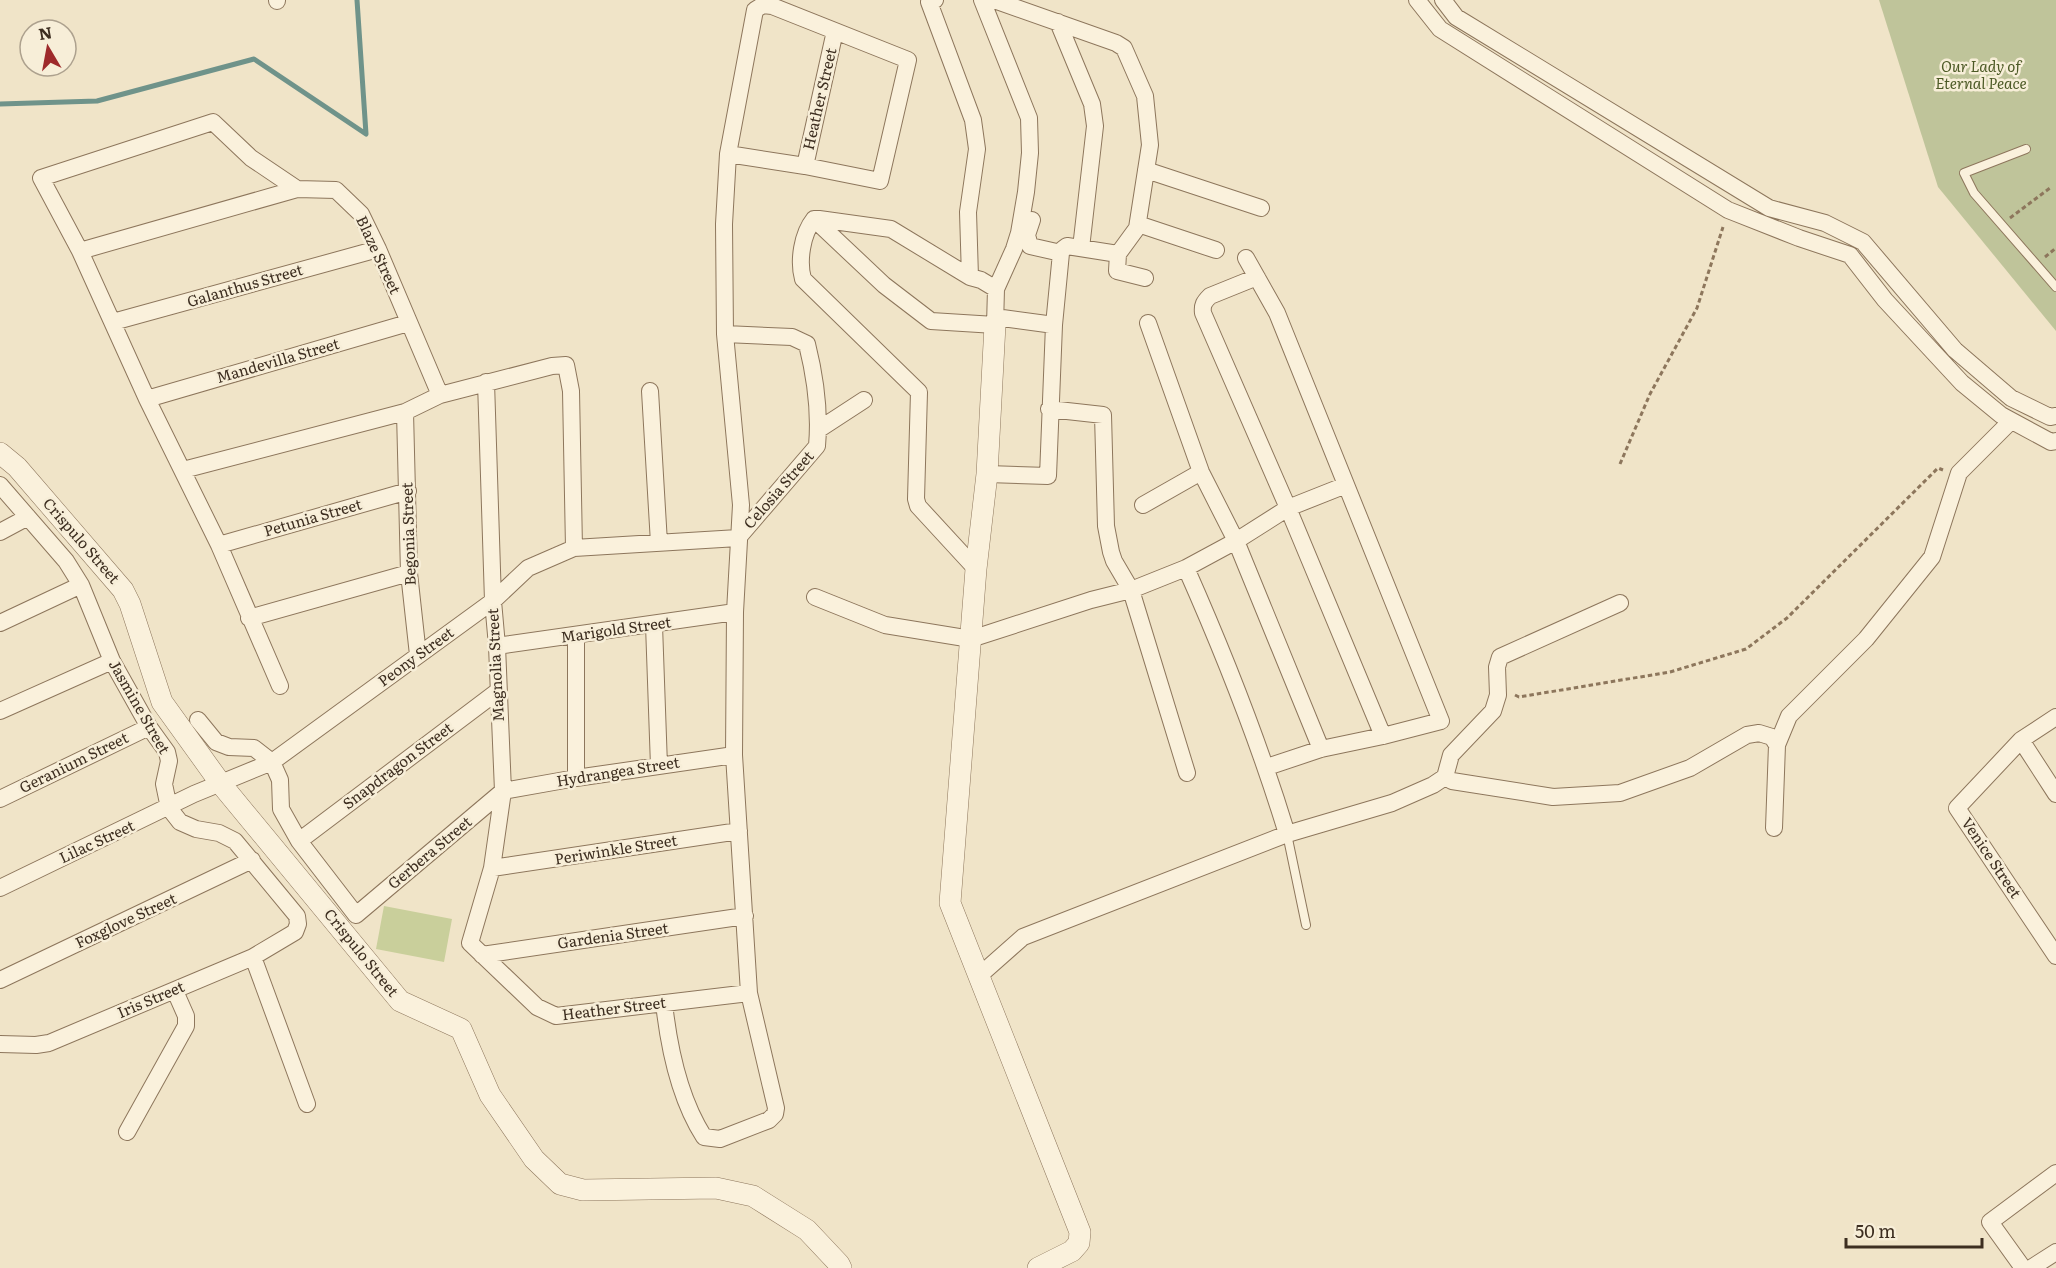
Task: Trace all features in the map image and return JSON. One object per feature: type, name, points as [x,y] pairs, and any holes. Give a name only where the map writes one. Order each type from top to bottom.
[{"type":"street","points":[[935,0],[929,2],[973,120],[977,150],[968,212],[970,277]]},
{"type":"street","points":[[982,0],[1029,118],[1030,153],[1026,192],[1018,233],[1014,249],[996,290],[987,474],[976,569],[950,903],[1080,1232],[1079,1243],[1072,1251],[1038,1268]]},
{"type":"street","points":[[994,0],[1116,43],[1124,48],[1145,96],[1150,145],[1137,228],[1118,254],[1117,271],[1145,278]]},
{"type":"street","points":[[994,0],[1038,117],[1034,210],[1027,235],[1030,246],[1061,253]]},
{"type":"street","points":[[1417,0],[1440,29],[1728,210],[1850,255],[1885,300],[1962,383],[2001,415],[2051,442],[2056,441]]},
{"type":"street","points":[[1443,0],[1456,17],[1769,208],[1825,223],[1863,242],[1955,350],[2011,398],[2050,417],[2056,416]]},
{"type":"street","points":[[664,1003],[669,1045],[693,1120],[704,1137],[720,1139],[769,1120],[775,1114],[776,1107],[749,993],[734,755],[735,612],[741,505],[725,334],[724,224],[728,154],[755,10],[763,5],[772,6],[908,60],[880,181],[728,154]]},
{"type":"street","points":[[1058,22],[1092,105],[1095,126],[1081,248]]},
{"type":"street","name":"Heather Street","points":[[805,166],[836,31]]},
{"type":"street","points":[[280,686],[219,545],[147,399],[80,251],[41,177],[213,122],[251,158],[297,189]]},
{"type":"street","points":[[1146,170],[1261,208]]},
{"type":"street","name":"Blaze Street","points":[[80,251],[297,189],[336,190],[361,214],[440,395]]},
{"type":"street","points":[[814,219],[891,229],[970,277],[981,280],[996,290]]},
{"type":"street","points":[[814,219],[884,285],[931,321],[995,321],[1054,325]]},
{"type":"street","points":[[814,219],[807,228],[800,269],[802,279],[919,392],[916,499],[918,506],[976,569]]},
{"type":"street","points":[[1138,224],[1216,250]]},
{"type":"street","points":[[987,474],[1048,476],[1049,409],[1061,253],[1067,246],[1118,254]]},
{"type":"street","name":"Galanthus Street","points":[[113,322],[378,249]]},
{"type":"street","points":[[1246,258],[1277,314],[1441,721],[1321,749],[1267,767]]},
{"type":"street","points":[[1257,278],[1210,296],[1204,301],[1203,313],[1288,508],[1383,736]]},
{"type":"street","name":"Mandevilla Street","points":[[147,399],[408,323]]},
{"type":"street","points":[[1148,323],[1201,472],[1236,541],[1321,749]]},
{"type":"street","name":"Celosia Street","points":[[725,334],[792,337],[807,344],[812,365],[818,430],[817,446],[738,538]]},
{"type":"street","points":[[183,470],[405,412],[440,395],[486,382],[552,366],[566,365],[571,390],[574,548]]},
{"type":"street","name":"Magnolia Street","points":[[476,949],[492,868],[503,791],[493,602],[486,382]]},
{"type":"street","points":[[650,391],[659,543]]},
{"type":"street","points":[[818,430],[864,400]]},
{"type":"street","points":[[1049,409],[1102,415],[1106,526],[1114,561],[1131,590],[1187,772]]},
{"type":"street","name":"Begonia Street","points":[[405,412],[409,573],[418,655]]},
{"type":"street","points":[[1774,828],[1777,745],[1789,716],[1866,639],[1932,557],[1959,473],[2011,421]]},
{"type":"street","name":"Crispulo Street","points":[[0,453],[17,467],[123,590],[130,604],[162,702],[221,784],[400,1001],[462,1029],[490,1095],[534,1159],[560,1184],[583,1190],[716,1188],[753,1196],[807,1230],[841,1268]]},
{"type":"street","points":[[1143,505],[1201,472]]},
{"type":"street","name":"Jasmine Street","points":[[0,485],[66,561],[81,585],[112,661],[149,727],[167,752],[169,761],[164,784],[169,808]]},
{"type":"street","points":[[815,597],[885,625],[971,639],[1091,600],[1131,590],[1186,568],[1236,541],[1288,508],[1346,485]]},
{"type":"street","name":"Petunia Street","points":[[219,545],[408,491]]},
{"type":"street","points":[[0,531],[28,517]]},
{"type":"street","name":"Peony Street","points":[[221,784],[272,762],[493,602],[528,568],[574,548],[738,538]]},
{"type":"street","points":[[1186,568],[1226,659],[1267,767],[1287,834]]},
{"type":"street","points":[[249,618],[409,573]]},
{"type":"street","points":[[0,623],[81,585]]},
{"type":"street","points":[[980,975],[1023,937],[1287,834],[1392,802],[1433,785],[1445,777],[1451,755],[1493,711],[1496,703],[1497,667],[1500,657],[1620,603]]},
{"type":"street","name":"Marigold Street","points":[[497,646],[735,612]]},
{"type":"street","points":[[654,625],[658,766]]},
{"type":"street","points":[[576,636],[576,778]]},
{"type":"street","points":[[0,711],[112,661]]},
{"type":"street","name":"Snapdragon Street","points":[[299,842],[498,691]]},
{"type":"street","points":[[2056,717],[2021,740],[2056,794]]},
{"type":"street","points":[[198,720],[216,742],[229,747],[254,748],[272,762],[280,780],[281,809],[299,842]]},
{"type":"street","name":"Geranium Street","points":[[0,799],[149,727]]},
{"type":"street","points":[[1445,777],[1452,781],[1553,797],[1620,793],[1690,768],[1747,735],[1758,733],[1772,737],[1777,745]]},
{"type":"street","name":"Venice Street","points":[[2021,740],[1957,808],[2056,956]]},
{"type":"street","name":"Hydrangea Street","points":[[503,791],[734,755]]},
{"type":"street","name":"Lilac Street","points":[[0,888],[194,794],[221,784]]},
{"type":"street","name":"Gerbera Street","points":[[299,842],[356,915],[503,791]]},
{"type":"street","points":[[169,808],[180,822],[196,829],[219,833],[235,841],[252,860]]},
{"type":"street","name":"Periwinkle Street","points":[[492,868],[739,831]]},
{"type":"street","name":"Iris Street","points":[[0,1044],[49,1043],[253,957],[295,932],[298,924],[297,916],[252,860]]},
{"type":"street","name":"Foxglove Street","points":[[0,980],[252,860]]},
{"type":"street","name":"Gardenia Street","points":[[476,949],[745,916]]},
{"type":"street","name":"Heather Street","points":[[476,949],[537,1007],[556,1016],[749,993]]},
{"type":"street","points":[[253,957],[307,1104]]},
{"type":"street","points":[[127,1132],[186,1026],[186,1016],[175,991]]},
{"type":"street","points":[[2023,1268],[1990,1222],[2056,1173]]},
{"type":"street","points":[[2031,1268],[2056,1252]]},
{"type":"lane","points":[[2026,149],[1964,173],[1974,193],[2056,287]]},
{"type":"lane","points":[[1287,834],[1306,925]]},
{"type":"path","points":[[2002,224],[2050,188]]},
{"type":"path","points":[[1620,464],[1650,394],[1697,308],[1728,210]]},
{"type":"path","points":[[1497,687],[1519,697],[1670,672],[1746,649],[1786,618],[1938,468],[1957,478]]},
{"type":"green space","name":"Our Lady of Eternal Peace","points":[[1879,0],[2056,0],[2056,331],[1938,187]]},
{"type":"green space","points":[[384,906],[452,919],[444,962],[376,949]]},
{"type":"waterway","points":[[0,104],[97,101],[254,59],[366,134],[357,0]]}]
